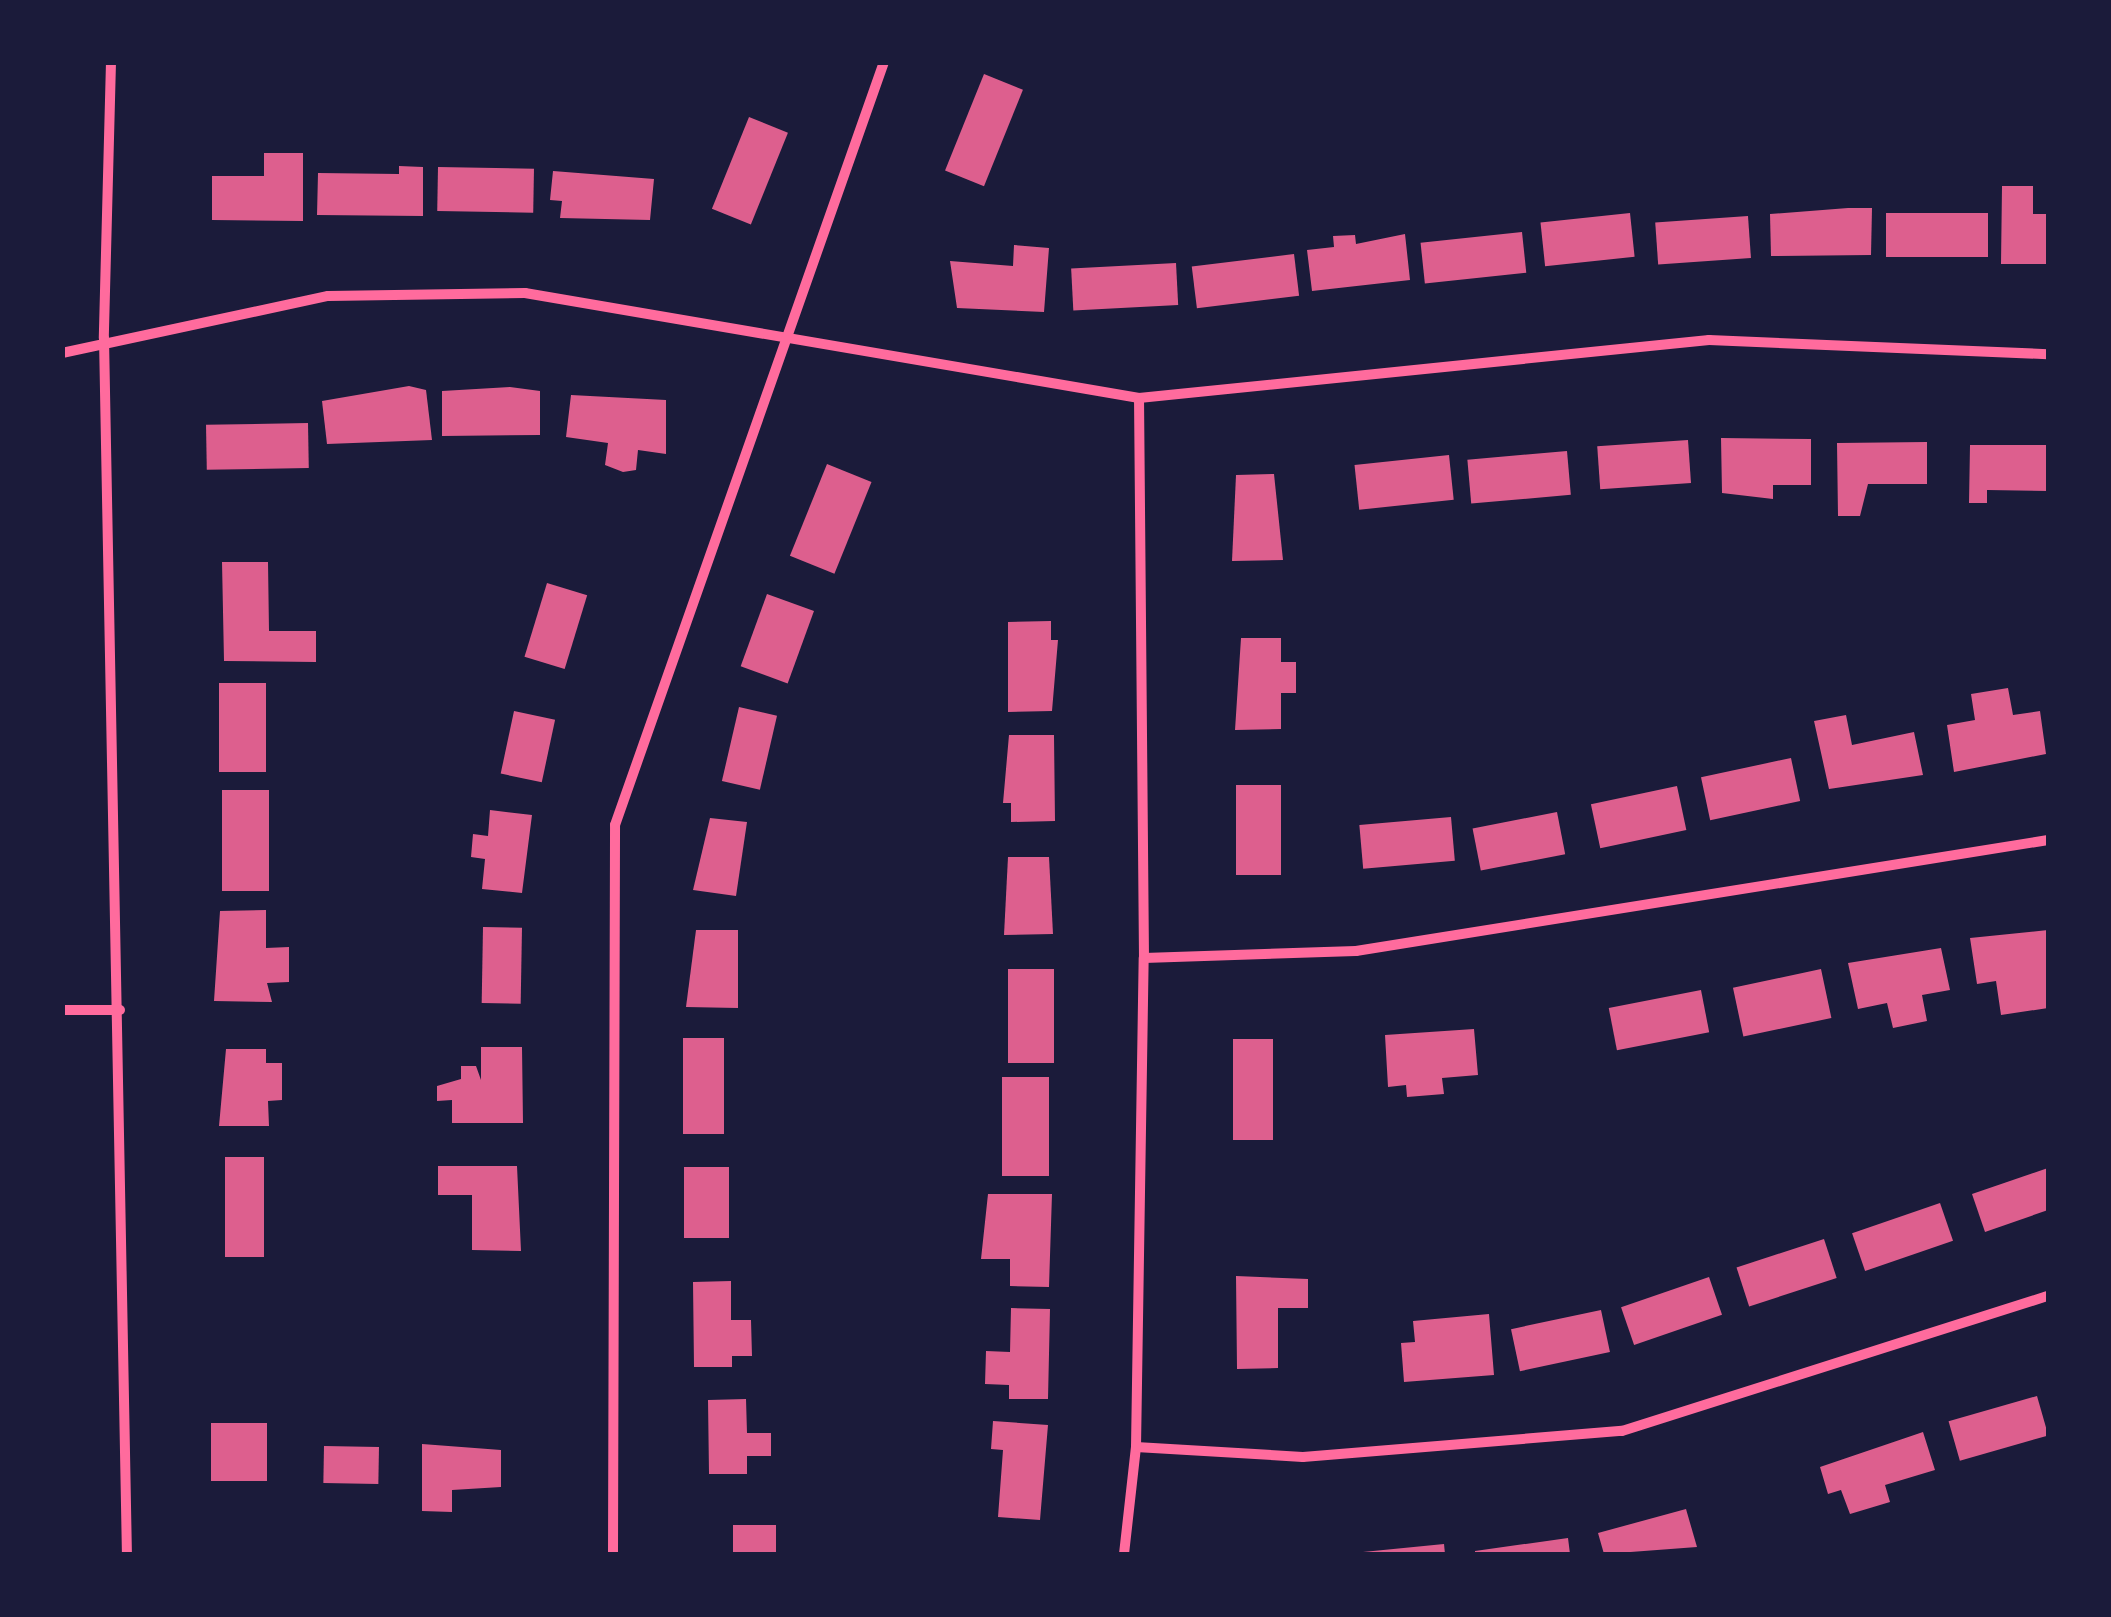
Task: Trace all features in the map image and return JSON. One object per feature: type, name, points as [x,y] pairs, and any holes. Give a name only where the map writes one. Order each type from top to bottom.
[{"type":"street","points":[[111,62],[104,338],[120,1010],[127,1554]]},
{"type":"street","points":[[613,1554],[615,825],[884,62]]},
{"type":"street","points":[[62,353],[104,338],[328,296],[525,293],[784,343],[1139,398],[1709,340],[2048,354]]},
{"type":"street","points":[[1124,1554],[1136,1447],[1144,958],[1139,398]]},
{"type":"street","points":[[1144,958],[1356,951],[2048,840]]},
{"type":"street","points":[[62,1010],[120,1010]]},
{"type":"street","points":[[1136,1447],[1303,1457],[1622,1431],[2048,1296]]},
{"type":"building","points":[[984,74],[1023,90],[984,186],[945,170]]},
{"type":"building","points":[[749,117],[788,133],[751,225],[712,209]]},
{"type":"building","points":[[264,153],[303,153],[303,221],[212,220],[212,176],[264,176]]},
{"type":"building","points":[[399,166],[423,167],[423,216],[317,215],[318,173],[399,174]]},
{"type":"building","points":[[438,167],[534,169],[533,213],[437,211]]},
{"type":"building","points":[[553,171],[654,179],[650,220],[560,218],[562,201],[550,200]]},
{"type":"building","points":[[2002,186],[2033,186],[2033,214],[2048,214],[2048,264],[2001,264]]},
{"type":"building","points":[[1872,208],[1871,255],[1771,256],[1770,214]]},
{"type":"building","points":[[1630,213],[1635,257],[1545,266],[1540,222]]},
{"type":"building","points":[[1886,213],[1988,213],[1988,257],[1886,257]]},
{"type":"building","points":[[1748,216],[1751,258],[1658,264],[1655,222]]},
{"type":"building","points":[[1522,232],[1526,273],[1425,283],[1421,243]]},
{"type":"building","points":[[1405,234],[1410,280],[1312,291],[1307,250],[1334,247],[1333,236],[1355,235],[1356,244]]},
{"type":"building","points":[[1014,245],[1049,248],[1044,312],[957,308],[950,261],[1013,266]]},
{"type":"building","points":[[1294,254],[1299,296],[1197,308],[1192,267]]},
{"type":"building","points":[[1176,263],[1178,305],[1073,310],[1071,268]]},
{"type":"building","points":[[409,386],[426,390],[432,440],[327,444],[322,401]]},
{"type":"building","points":[[510,387],[540,391],[540,435],[442,436],[442,391]]},
{"type":"building","points":[[571,395],[666,400],[666,454],[638,450],[636,470],[623,472],[605,465],[608,443],[566,437]]},
{"type":"building","points":[[308,423],[309,468],[207,470],[206,425]]},
{"type":"building","points":[[1721,438],[1811,439],[1811,485],[1773,485],[1773,499],[1722,493]]},
{"type":"building","points":[[1688,440],[1691,483],[1600,489],[1597,446]]},
{"type":"building","points":[[1927,442],[1927,484],[1868,484],[1860,516],[1838,516],[1837,443]]},
{"type":"building","points":[[1970,445],[2048,445],[2048,491],[1987,490],[1987,503],[1969,503]]},
{"type":"building","points":[[1567,451],[1571,495],[1471,504],[1467,460]]},
{"type":"building","points":[[1449,455],[1454,500],[1359,510],[1355,465]]},
{"type":"building","points":[[827,464],[872,482],[834,574],[790,556]]},
{"type":"building","points":[[1274,474],[1283,560],[1232,561],[1236,475]]},
{"type":"building","points":[[222,562],[268,562],[269,631],[316,631],[316,662],[224,661]]},
{"type":"building","points":[[547,583],[587,595],[565,669],[524,657]]},
{"type":"building","points":[[767,594],[814,611],[788,683],[741,666]]},
{"type":"building","points":[[1051,621],[1051,640],[1058,640],[1052,711],[1008,712],[1008,622]]},
{"type":"building","points":[[1241,638],[1281,638],[1281,662],[1296,662],[1296,693],[1281,693],[1281,729],[1235,730]]},
{"type":"building","points":[[219,683],[266,683],[266,772],[219,772]]},
{"type":"building","points":[[2008,688],[2013,715],[2040,711],[2046,754],[1954,772],[1947,725],[1975,720],[1971,694]]},
{"type":"building","points":[[739,707],[777,716],[760,790],[722,781]]},
{"type":"building","points":[[514,711],[555,720],[542,782],[501,774]]},
{"type":"building","points":[[1846,715],[1852,745],[1914,732],[1923,775],[1829,789],[1814,721]]},
{"type":"building","points":[[1009,735],[1054,735],[1055,821],[1011,822],[1011,803],[1003,803]]},
{"type":"building","points":[[1791,758],[1800,801],[1710,820],[1701,777]]},
{"type":"building","points":[[1236,785],[1281,785],[1281,875],[1236,875]]},
{"type":"building","points":[[1677,786],[1686,830],[1600,848],[1591,804]]},
{"type":"building","points":[[222,790],[269,790],[269,891],[222,891]]},
{"type":"building","points":[[490,810],[532,815],[522,893],[482,889],[485,859],[471,857],[473,834],[488,836]]},
{"type":"building","points":[[1557,812],[1565,854],[1481,871],[1473,828]]},
{"type":"building","points":[[1451,817],[1455,861],[1363,869],[1359,825]]},
{"type":"building","points":[[710,818],[747,822],[736,896],[693,890]]},
{"type":"building","points":[[1008,857],[1049,857],[1053,934],[1004,935]]},
{"type":"building","points":[[266,910],[266,948],[289,947],[289,982],[267,983],[272,1002],[214,1001],[220,911]]},
{"type":"building","points":[[483,927],[522,928],[521,1004],[482,1003]]},
{"type":"building","points":[[696,930],[738,930],[738,1008],[686,1007]]},
{"type":"building","points":[[2048,930],[2048,1008],[2001,1015],[1996,981],[1977,984],[1970,938]]},
{"type":"building","points":[[1941,948],[1950,990],[1922,995],[1927,1021],[1893,1028],[1887,1003],[1858,1009],[1848,963]]},
{"type":"building","points":[[1008,969],[1054,969],[1054,1063],[1008,1063]]},
{"type":"building","points":[[1821,969],[1831,1018],[1743,1037],[1733,988]]},
{"type":"building","points":[[1701,990],[1709,1032],[1617,1050],[1609,1008]]},
{"type":"building","points":[[1474,1029],[1478,1075],[1442,1078],[1444,1094],[1407,1097],[1406,1085],[1388,1087],[1385,1035]]},
{"type":"building","points":[[683,1038],[724,1038],[724,1134],[683,1134]]},
{"type":"building","points":[[1233,1039],[1273,1039],[1273,1140],[1233,1140]]},
{"type":"building","points":[[481,1047],[522,1047],[523,1123],[452,1123],[452,1100],[437,1101],[437,1086],[461,1079],[461,1066],[476,1066],[481,1080]]},
{"type":"building","points":[[226,1049],[266,1049],[266,1063],[282,1063],[282,1100],[268,1101],[269,1126],[219,1126]]},
{"type":"building","points":[[1002,1077],[1049,1077],[1049,1176],[1002,1176]]},
{"type":"building","points":[[225,1157],[264,1157],[264,1257],[225,1257]]},
{"type":"building","points":[[438,1166],[517,1166],[521,1251],[472,1250],[472,1195],[438,1195]]},
{"type":"building","points":[[684,1167],[729,1167],[729,1238],[684,1238]]},
{"type":"building","points":[[2048,1168],[2048,1210],[1985,1232],[1972,1194]]},
{"type":"building","points":[[988,1194],[1052,1194],[1049,1287],[1010,1286],[1010,1259],[981,1259]]},
{"type":"building","points":[[1940,1203],[1953,1241],[1865,1271],[1852,1233]]},
{"type":"building","points":[[1824,1239],[1837,1278],[1749,1306],[1737,1267]]},
{"type":"building","points":[[1236,1276],[1308,1279],[1308,1308],[1278,1308],[1278,1368],[1237,1369]]},
{"type":"building","points":[[1709,1277],[1722,1315],[1634,1345],[1621,1307]]},
{"type":"building","points":[[731,1281],[731,1320],[751,1320],[752,1356],[732,1356],[732,1367],[694,1367],[693,1282]]},
{"type":"building","points":[[1011,1308],[1050,1309],[1048,1399],[1009,1399],[1009,1385],[985,1384],[986,1351],[1010,1352]]},
{"type":"building","points":[[1601,1310],[1610,1352],[1520,1371],[1511,1329]]},
{"type":"building","points":[[1489,1314],[1494,1375],[1404,1382],[1401,1343],[1415,1342],[1413,1321]]},
{"type":"building","points":[[2037,1396],[2048,1435],[1960,1461],[1949,1421]]},
{"type":"building","points":[[746,1399],[747,1433],[771,1433],[771,1456],[747,1456],[747,1474],[709,1474],[708,1400]]},
{"type":"building","points":[[993,1421],[1048,1425],[1040,1520],[998,1517],[1003,1450],[991,1449]]},
{"type":"building","points":[[211,1423],[267,1423],[267,1481],[211,1481]]},
{"type":"building","points":[[1923,1432],[1935,1470],[1885,1485],[1890,1502],[1850,1514],[1841,1490],[1828,1494],[1820,1467]]},
{"type":"building","points":[[422,1444],[501,1450],[501,1487],[452,1490],[452,1512],[422,1511]]},
{"type":"building","points":[[324,1446],[379,1447],[378,1484],[323,1483]]},
{"type":"building","points":[[1686,1509],[1697,1547],[1604,1554],[1598,1533]]},
{"type":"building","points":[[733,1525],[776,1525],[776,1554],[733,1554]]},
{"type":"building","points":[[1568,1538],[1570,1554],[1475,1554],[1475,1551]]},
{"type":"building","points":[[1444,1544],[1445,1554],[1363,1554],[1363,1552]]}]
